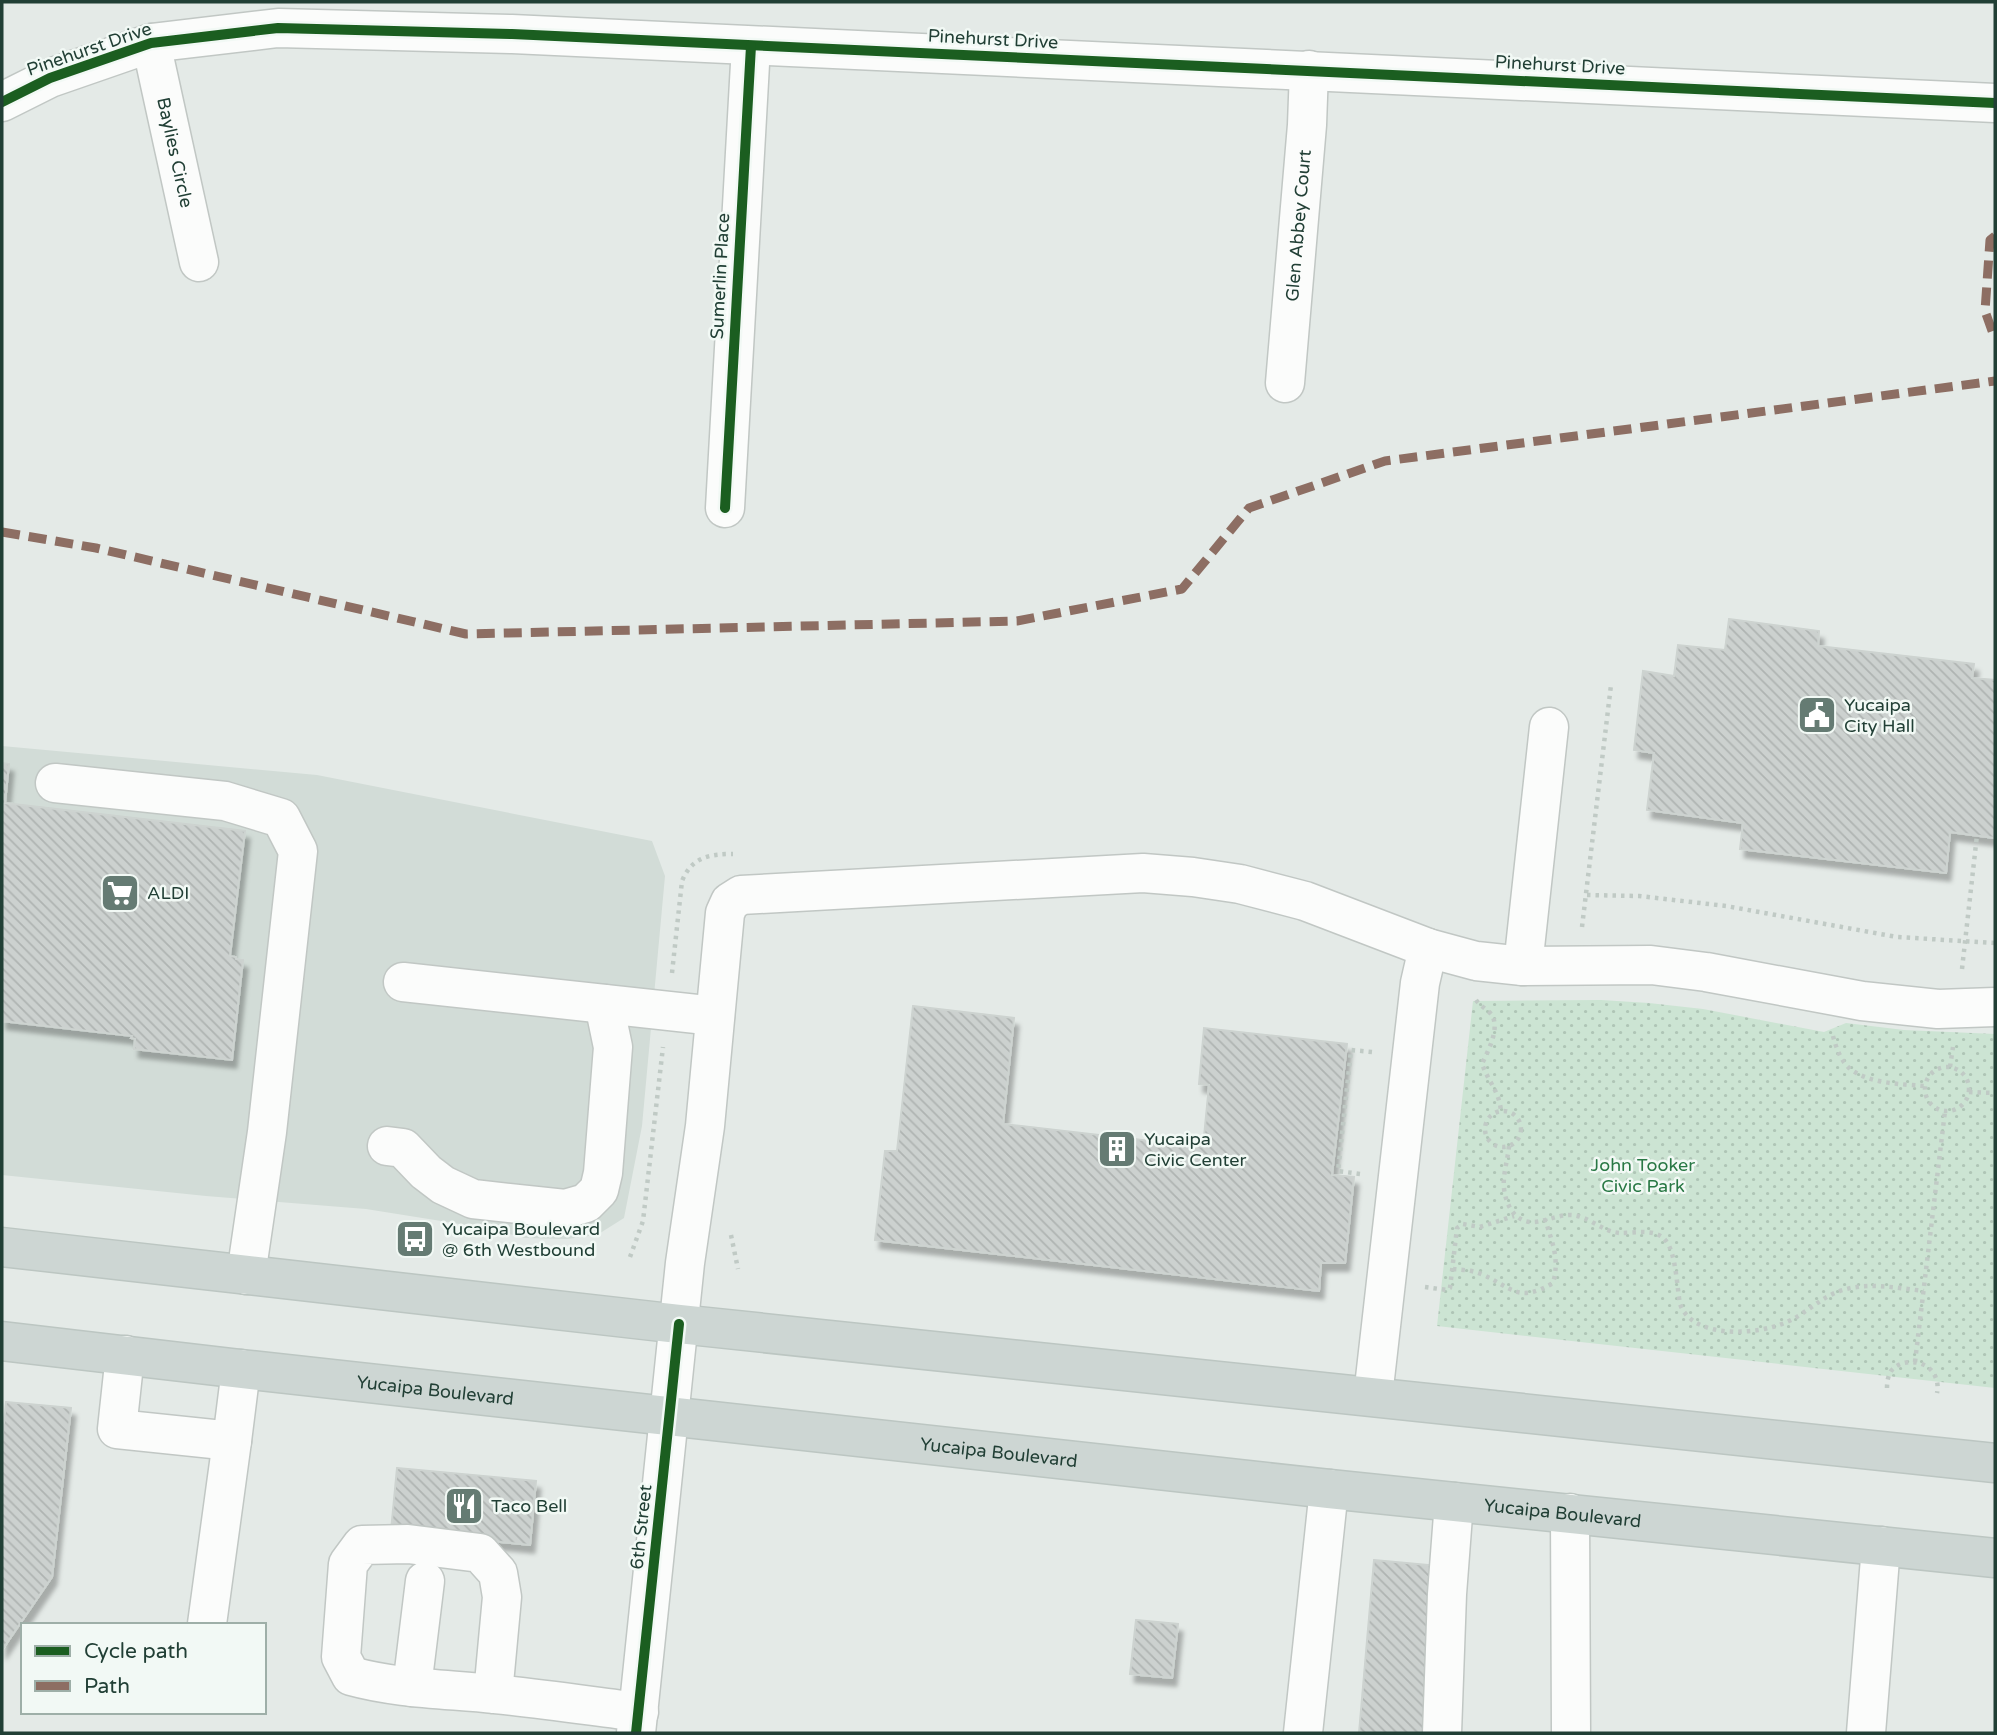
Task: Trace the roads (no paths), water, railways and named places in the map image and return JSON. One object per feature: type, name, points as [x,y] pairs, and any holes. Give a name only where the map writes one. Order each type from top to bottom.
[{"type":"main road","points":[[2,1247],[680,1324],[1995,1463]]},
{"type":"main road","name":"Yucaipa Boulevard","points":[[2,1340],[241,1369],[1329,1489],[1995,1558]]},
{"type":"street","name":"Pinehurst Drive","points":[[2,102],[50,78],[151,43],[278,28],[512,34],[1995,103]]},
{"type":"street","name":"Baylies Circle","points":[[151,43],[199,262]]},
{"type":"street","name":"Sumerlin Place","points":[[725,508],[751,46]]},
{"type":"street","name":"Glen Abbey Court","points":[[1285,383],[1306,139],[1309,70]]},
{"type":"street","points":[[1524,966],[1549,727]]},
{"type":"street","points":[[55,783],[225,801],[281,818],[298,851],[267,1132],[246,1275]]},
{"type":"street","name":"6th Street","points":[[638,1723],[685,1263],[705,1126],[725,914],[730,902],[741,895],[1143,873],[1194,877],[1240,884],[1305,901],[1429,948],[1476,961],[1524,966],[1651,965],[1706,972],[1863,1001],[1938,1009],[1995,1007]]},
{"type":"street","points":[[1373,1396],[1420,983],[1429,948]]},
{"type":"street","points":[[403,982],[715,1016]]},
{"type":"street","points":[[387,1146],[403,1148],[443,1185],[473,1199],[565,1209],[586,1203],[600,1190],[603,1173],[613,1047],[604,1004]]},
{"type":"street","points":[[125,1355],[117,1429],[232,1441]]},
{"type":"street","points":[[207,1623],[241,1369]]},
{"type":"street","points":[[1303,1733],[1329,1489]]},
{"type":"street","points":[[1442,1733],[1447,1594],[1454,1502]]},
{"type":"street","points":[[1570,1513],[1572,1733]]},
{"type":"street","points":[[493,1694],[502,1597],[498,1573],[480,1553],[408,1544],[362,1545],[348,1564],[341,1657],[351,1676],[372,1682],[493,1694],[638,1723]]},
{"type":"street","points":[[1866,1733],[1881,1546]]},
{"type":"street","points":[[412,1687],[425,1581]]},
{"type":"place","name":"Yucaipa City Hall","points":[[1817,715]]},
{"type":"place","name":"ALDI","points":[[120,893]]},
{"type":"place","name":"Yucaipa Civic Center","points":[[1117,1149]]},
{"type":"place","name":"Yucaipa Boulevard @ 6th Westbound","points":[[415,1239]]},
{"type":"place","name":"Taco Bell","points":[[464,1506]]},
{"type":"park label","name":"John Tooker Civic Park","points":[[1643,1175]]}]
